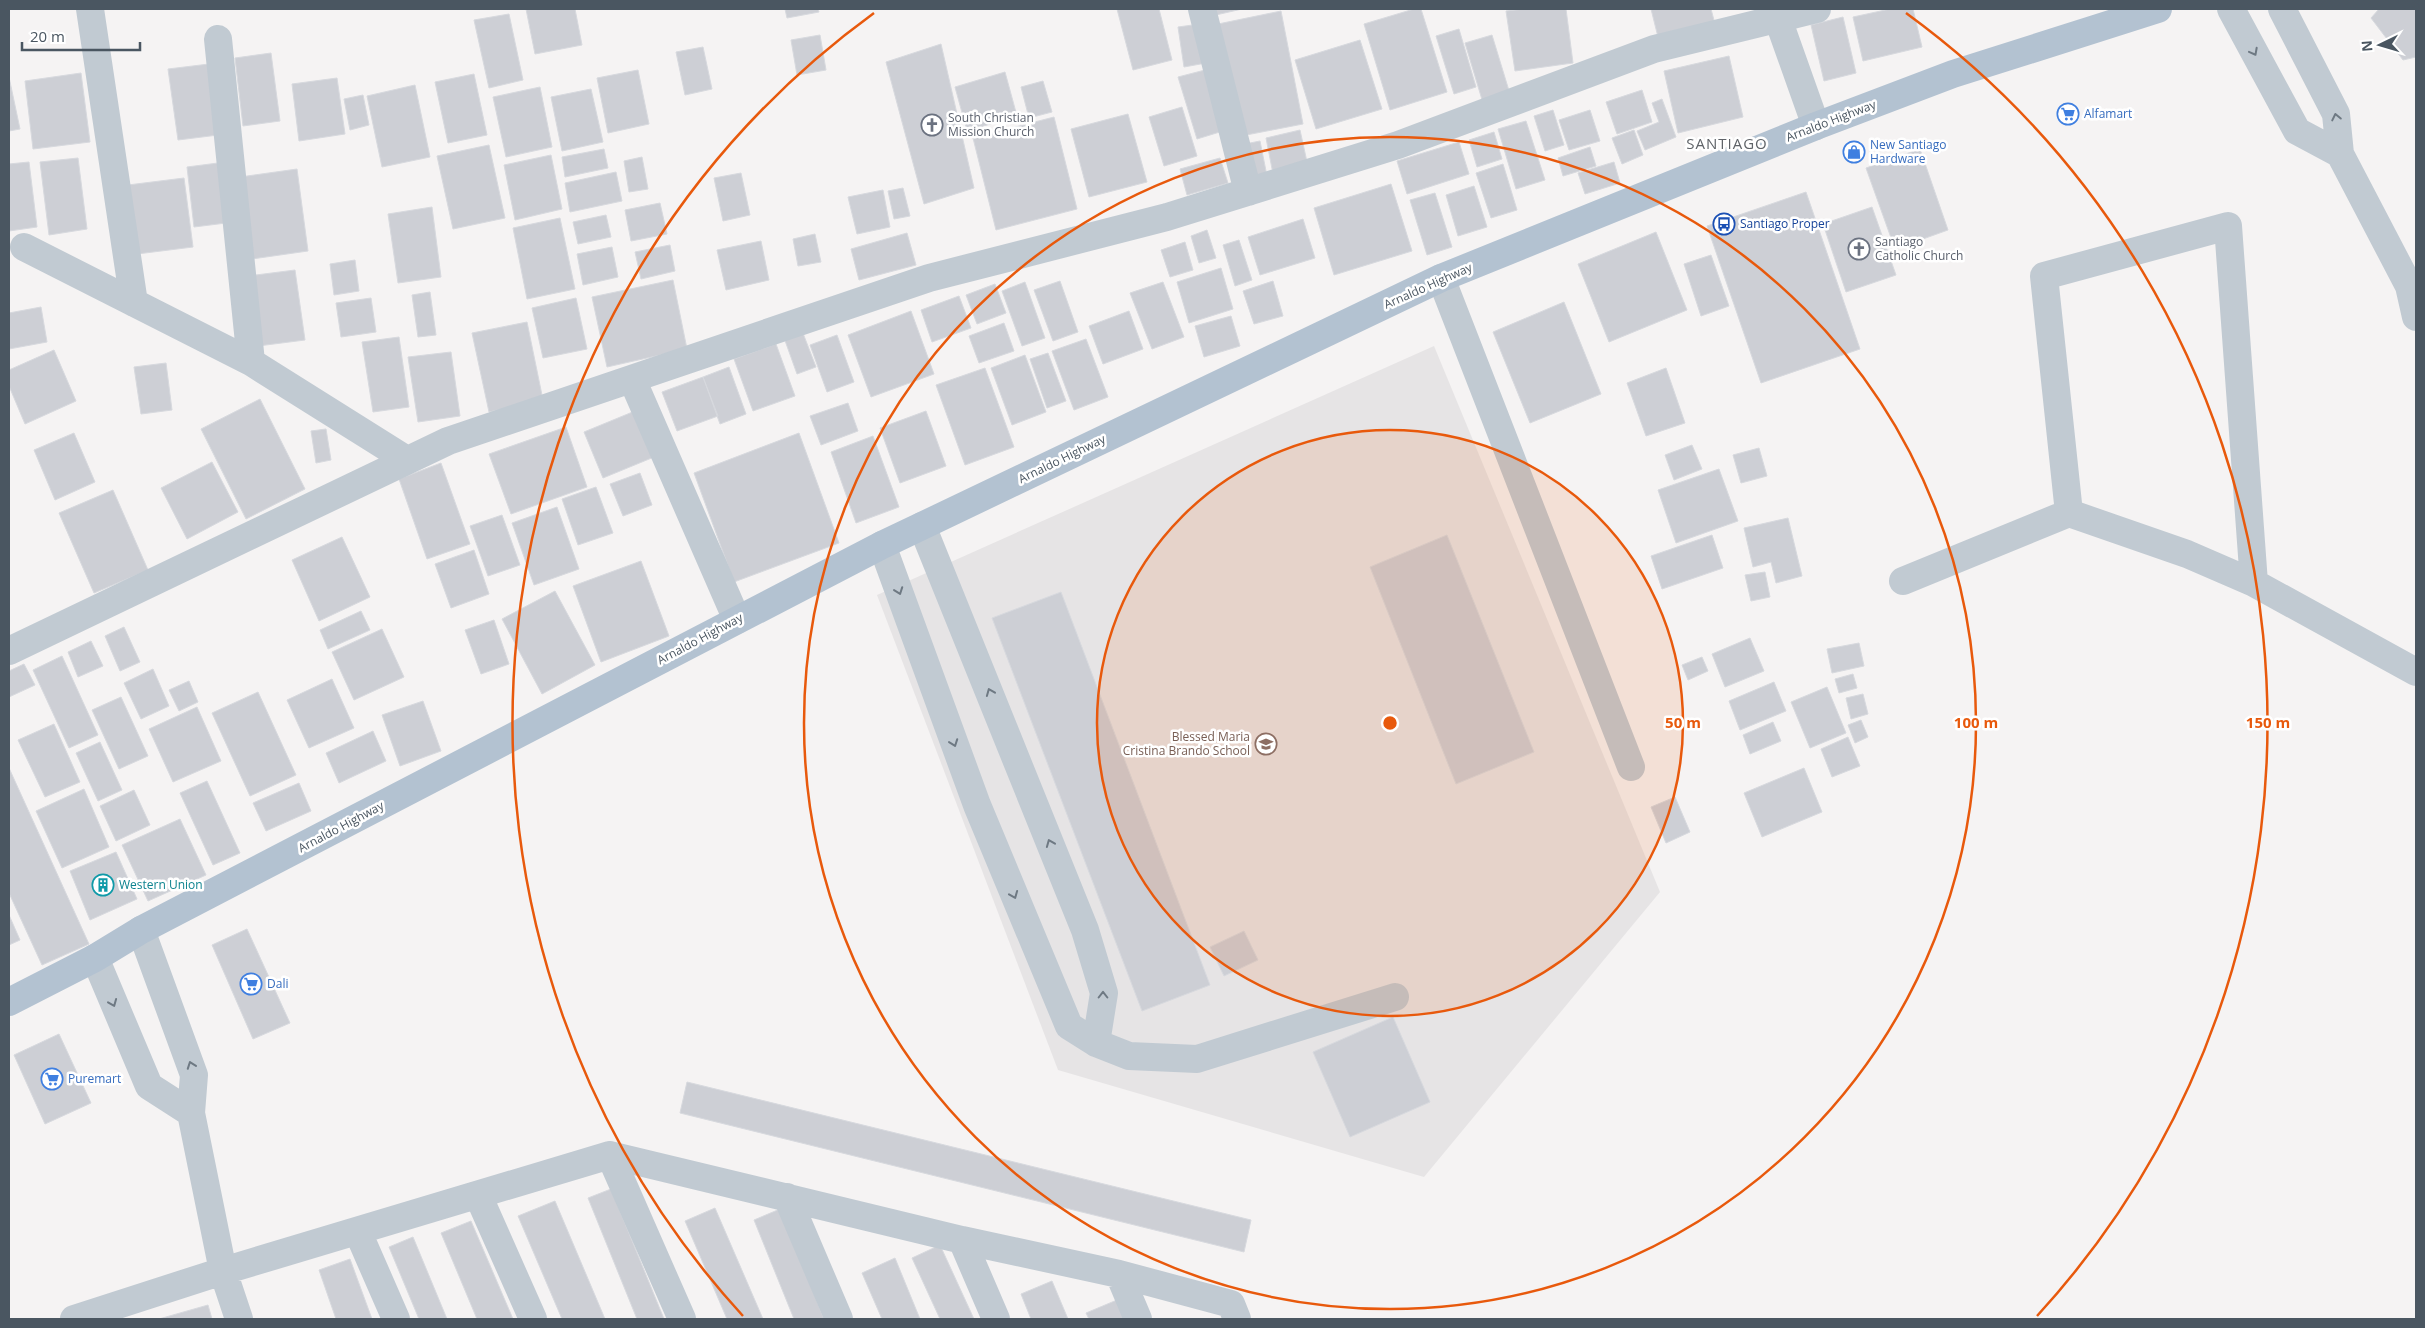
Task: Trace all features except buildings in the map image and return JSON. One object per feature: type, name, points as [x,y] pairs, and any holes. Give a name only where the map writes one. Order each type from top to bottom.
[{"type":"main road","name":"Arnaldo Highway","points":[[9,1002],[95,958],[142,930],[882,545],[1441,278],[1816,126],[1954,74],[2158,9]]},
{"type":"street","points":[[90,9],[134,303]]},
{"type":"street","points":[[1202,9],[1248,192]]},
{"type":"street","points":[[9,651],[448,441],[929,278],[1167,217],[1470,120],[1654,49],[1776,12],[1817,9]]},
{"type":"street","points":[[2231,9],[2297,130],[2340,154]]},
{"type":"street","points":[[2282,9],[2336,114],[2340,154],[2408,286],[2416,317]]},
{"type":"street","points":[[1776,12],[1816,126]]},
{"type":"street","points":[[218,39],[251,362]]},
{"type":"street","points":[[2069,513],[2044,276],[2228,226],[2254,583]]},
{"type":"street","points":[[24,247],[251,362],[407,460]]},
{"type":"street","points":[[1441,278],[1631,767]]},
{"type":"street","points":[[632,379],[737,620]]},
{"type":"street","points":[[1903,581],[2069,513],[2187,554],[2254,583],[2416,672]]},
{"type":"street","points":[[922,526],[1085,930],[1104,993],[1096,1044]]},
{"type":"street","points":[[882,545],[977,805],[1069,1026],[1096,1044],[1130,1056],[1197,1059],[1395,997]]},
{"type":"street","points":[[142,930],[194,1076],[191,1113],[223,1272],[239,1319]]},
{"type":"street","points":[[95,958],[149,1086],[191,1113]]},
{"type":"street","points":[[74,1319],[610,1155],[962,1240],[1119,1274],[1230,1304],[1237,1319]]},
{"type":"street","points":[[610,1155],[682,1319]]},
{"type":"street","points":[[478,1195],[533,1319]]},
{"type":"street","points":[[787,1197],[840,1319]]},
{"type":"street","points":[[358,1232],[396,1319]]},
{"type":"street","points":[[962,1240],[996,1319]]},
{"type":"street","points":[[1119,1274],[1138,1319]]},
{"type":"shaded area","name":"Blessed Maria Cristina Brando School","points":[[1434,346],[1660,892],[1424,1177],[1058,1070],[877,595]]},
{"type":"place","name":"Alfamart","points":[[2068,114]]},
{"type":"place","name":"South Christian Mission Church","points":[[932,125]]},
{"type":"place","name":"New Santiago Hardware","points":[[1854,152]]},
{"type":"place","name":"Santiago Proper","points":[[1724,224]]},
{"type":"place","name":"Santiago Catholic Church","points":[[1859,249]]},
{"type":"place","name":"Blessed Maria Cristina Brando School","points":[[1266,744]]},
{"type":"place","name":"Western Union","points":[[103,885]]},
{"type":"place","name":"Dali","points":[[251,984]]},
{"type":"place","name":"Puremart","points":[[52,1079]]},
{"type":"district","name":"SANTIAGO","points":[[1727,144]]}]
